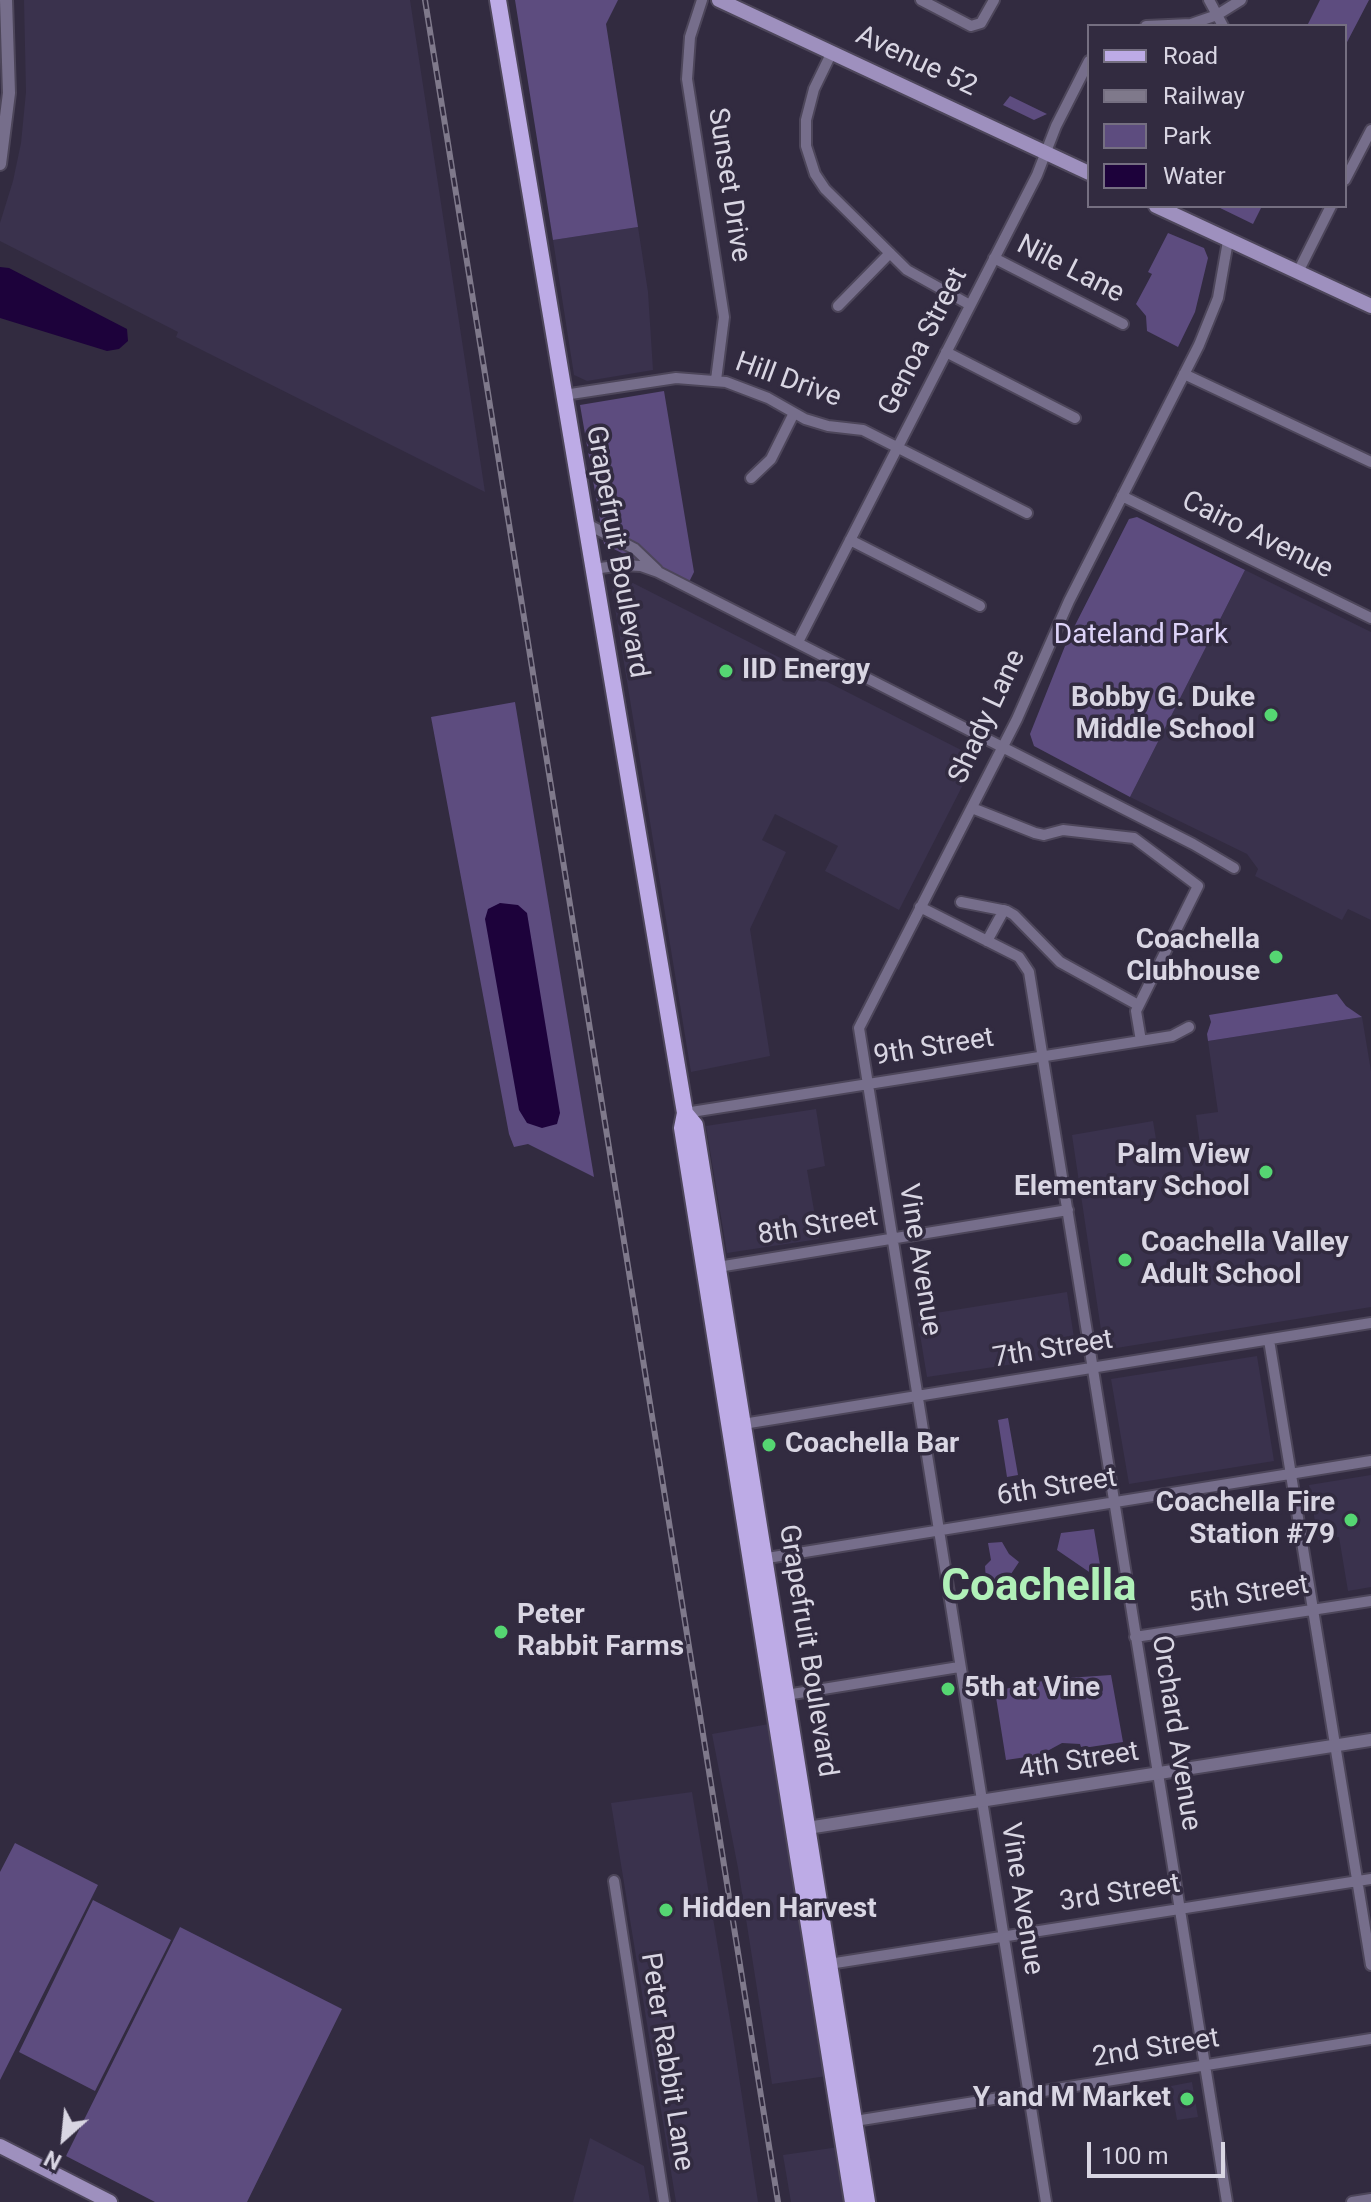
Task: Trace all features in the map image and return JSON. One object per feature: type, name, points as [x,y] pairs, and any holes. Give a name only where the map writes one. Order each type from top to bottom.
[{"type":"main road","name":"Grapefruit Boulevard","points":[[498,0],[685,1113],[682,1128],[802,1829],[829,1964],[867,2202]]},
{"type":"main road","name":"Avenue 52","points":[[719,0],[1087,172]]},
{"type":"main road","points":[[1160,208],[1371,306]]},
{"type":"main road","name":"Grapefruit Boulevard","points":[[685,1113],[695,1125],[743,1424],[758,1560],[786,1695],[853,2202]]},
{"type":"main road","points":[[0,2146],[110,2202]]},
{"type":"street","points":[[0,164],[9,93],[4,37],[6,0]]},
{"type":"street","name":"Sunset Drive","points":[[702,0],[690,37],[687,79],[724,317],[716,380]]},
{"type":"street","points":[[921,0],[964,24],[977,25],[994,0]]},
{"type":"street","points":[[1209,0],[1222,24]]},
{"type":"street","points":[[1191,24],[1217,15],[1241,0]]},
{"type":"street","points":[[832,52],[808,105],[805,133],[810,159],[825,189],[917,278],[970,305]]},
{"type":"street","name":"Genoa Street","points":[[798,642],[994,258],[1087,64]]},
{"type":"street","points":[[1347,176],[1371,130]]},
{"type":"street","points":[[1298,272],[1330,208]]},
{"type":"street","name":"Shady Lane","points":[[867,1083],[860,1024],[1003,747],[1054,632],[1212,316],[1228,241]]},
{"type":"street","points":[[838,306],[890,253]]},
{"type":"street","name":"Nile Lane","points":[[994,258],[1123,324]]},
{"type":"street","points":[[946,352],[1075,418]]},
{"type":"street","points":[[1184,374],[1371,462]]},
{"type":"street","name":"Hill Drive","points":[[564,395],[676,378],[716,380],[755,392],[794,413],[828,426],[863,430],[1027,513]]},
{"type":"street","points":[[751,478],[771,459],[794,413]]},
{"type":"street","name":"Cairo Avenue","points":[[1122,496],[1371,618]]},
{"type":"street","points":[[585,523],[635,549],[649,559],[658,572]]},
{"type":"street","points":[[850,540],[980,606]]},
{"type":"street","points":[[593,569],[623,565],[641,566],[658,572],[1220,858],[1234,868]]},
{"type":"street","points":[[972,808],[986,816],[1044,835],[1063,830],[1134,838],[1198,886],[1138,1005],[1136,1011],[1141,1041]]},
{"type":"street","points":[[961,902],[1004,910],[1014,915],[1060,962],[1138,1005]]},
{"type":"street","name":"Orchard Avenue","points":[[920,907],[1019,957],[1027,967],[1227,2202]]},
{"type":"street","points":[[987,941],[1004,910]]},
{"type":"street","name":"9th Street","points":[[685,1113],[1172,1036],[1189,1027]]},
{"type":"street","name":"Vine Avenue","points":[[867,1083],[1046,2202]]},
{"type":"street","name":"8th Street","points":[[718,1267],[1068,1210]]},
{"type":"street","name":"7th Street","points":[[743,1424],[1371,1323]]},
{"type":"street","points":[[1269,1340],[1371,1965]]},
{"type":"street","name":"6th Street","points":[[758,1560],[1371,1461]]},
{"type":"street","name":"5th Street","points":[[1135,1637],[1371,1601]]},
{"type":"street","points":[[786,1695],[959,1667]]},
{"type":"street","name":"4th Street","points":[[802,1829],[1371,1740]]},
{"type":"street","name":"3rd Street","points":[[829,1964],[1371,1879]]},
{"type":"street","name":"Peter Rabbit Lane","points":[[614,1881],[664,2202]]},
{"type":"street","name":"2nd Street","points":[[855,2121],[1371,2039]]},
{"type":"street","points":[[1352,2202],[1371,2199]]},
{"type":"shaded area","points":[[24,0],[410,0],[485,492],[176,337],[178,332],[0,241],[0,223],[21,143],[26,92]]},
{"type":"shaded area","points":[[638,227],[648,292],[653,370],[587,381],[574,375],[553,240]]},
{"type":"shaded area","name":"Bobby G. Duke Middle School","points":[[1245,570],[1371,632],[1371,920],[1348,909],[1342,920],[1255,876],[1258,869],[1247,854],[1130,797]]},
{"type":"shaded area","points":[[633,583],[967,753],[972,767],[899,910],[825,871],[838,846],[775,814],[762,840],[786,852],[750,929],[770,1056],[691,1072],[612,590],[615,585]]},
{"type":"shaded area","name":"Palm View Elementary School","points":[[1362,1017],[1371,1071],[1371,1307],[1104,1350],[1072,1135],[1153,1121],[1158,1151],[1200,1145],[1196,1115],[1218,1112],[1208,1041]]},
{"type":"shaded area","points":[[816,1109],[825,1166],[807,1170],[819,1239],[727,1253],[706,1126]]},
{"type":"shaded area","points":[[1067,1292],[1076,1351],[1074,1355],[927,1377],[917,1316]]},
{"type":"shaded area","points":[[1257,1356],[1274,1461],[1129,1484],[1111,1379]]},
{"type":"shaded area","points":[[1371,1475],[1371,1587],[1348,1591],[1339,1537],[1318,1540],[1309,1485]]},
{"type":"shaded area","points":[[769,1724],[827,2076],[772,2084],[738,1868],[712,1734]]},
{"type":"shaded area","points":[[692,1792],[758,2202],[676,2202],[611,1803]]},
{"type":"shaded area","points":[[1192,2082],[1198,2117],[1177,2120],[1171,2086]]},
{"type":"shaded area","points":[[590,2138],[644,2166],[650,2202],[573,2202]]},
{"type":"shaded area","points":[[839,2147],[847,2202],[791,2202],[783,2155]]},
{"type":"green space","points":[[515,0],[618,0],[606,24],[638,227],[553,240]]},
{"type":"green space","points":[[1320,0],[1369,0],[1347,42],[1347,24],[1308,24]]},
{"type":"green space","points":[[1010,96],[1047,114],[1034,120],[1003,105]]},
{"type":"green space","points":[[1220,208],[1261,208],[1253,224]]},
{"type":"green space","points":[[1168,233],[1204,248],[1208,258],[1195,312],[1178,347],[1147,331],[1146,316],[1136,304]]},
{"type":"green space","points":[[664,391],[694,572],[687,586],[604,544],[580,405]]},
{"type":"green space","name":"Dateland Park","points":[[1137,517],[1245,570],[1130,797],[1034,746],[1030,734],[1067,641],[1129,519]]},
{"type":"green space","points":[[515,702],[594,1177],[528,1144],[514,1147],[509,1134],[431,717]]},
{"type":"green space","points":[[1337,994],[1346,1006],[1362,1017],[1208,1041],[1209,1015]]},
{"type":"green space","points":[[1008,1418],[1018,1475],[1007,1477],[998,1420]]},
{"type":"green space","points":[[1094,1529],[1102,1577],[1095,1576],[1057,1550],[1061,1533]]},
{"type":"green space","points":[[1002,1542],[1009,1554],[1019,1562],[1003,1586],[995,1580],[986,1581],[985,1566],[991,1560],[988,1543]]},
{"type":"green space","points":[[1111,1675],[1123,1742],[1090,1747],[1062,1743],[1040,1755],[1006,1760],[995,1691],[1052,1679]]},
{"type":"green space","points":[[15,1843],[98,1885],[0,2080],[0,1872]]},
{"type":"green space","points":[[93,1900],[171,1940],[95,2091],[19,2052]]},
{"type":"green space","points":[[180,1927],[342,2009],[247,2202],[155,2202],[66,2156]]},
{"type":"water","points":[[0,267],[9,268],[127,329],[128,341],[119,349],[107,351],[0,318]]},
{"type":"water","points":[[500,903],[518,905],[527,913],[560,1113],[557,1124],[542,1128],[527,1123],[519,1110],[485,919],[488,909]]},
{"type":"railway","points":[[425,0],[778,2202]]},
{"type":"place","name":"IID Energy","points":[[726,671]]},
{"type":"place","name":"Bobby G. Duke Middle School","points":[[1271,715]]},
{"type":"place","name":"Coachella Clubhouse","points":[[1276,957]]},
{"type":"place","name":"Palm View Elementary School","points":[[1266,1172]]},
{"type":"place","name":"Coachella Valley Adult School","points":[[1125,1260]]},
{"type":"place","name":"Coachella Bar","points":[[769,1445]]},
{"type":"place","name":"Coachella Fire Station #79","points":[[1351,1520]]},
{"type":"place","name":"Peter Rabbit Farms","points":[[501,1632]]},
{"type":"place","name":"5th at Vine","points":[[948,1689]]},
{"type":"place","name":"Hidden Harvest","points":[[666,1910]]},
{"type":"place","name":"Y and M Market","points":[[1187,2099]]},
{"type":"district","name":"Coachella","points":[[1039,1589]]}]
